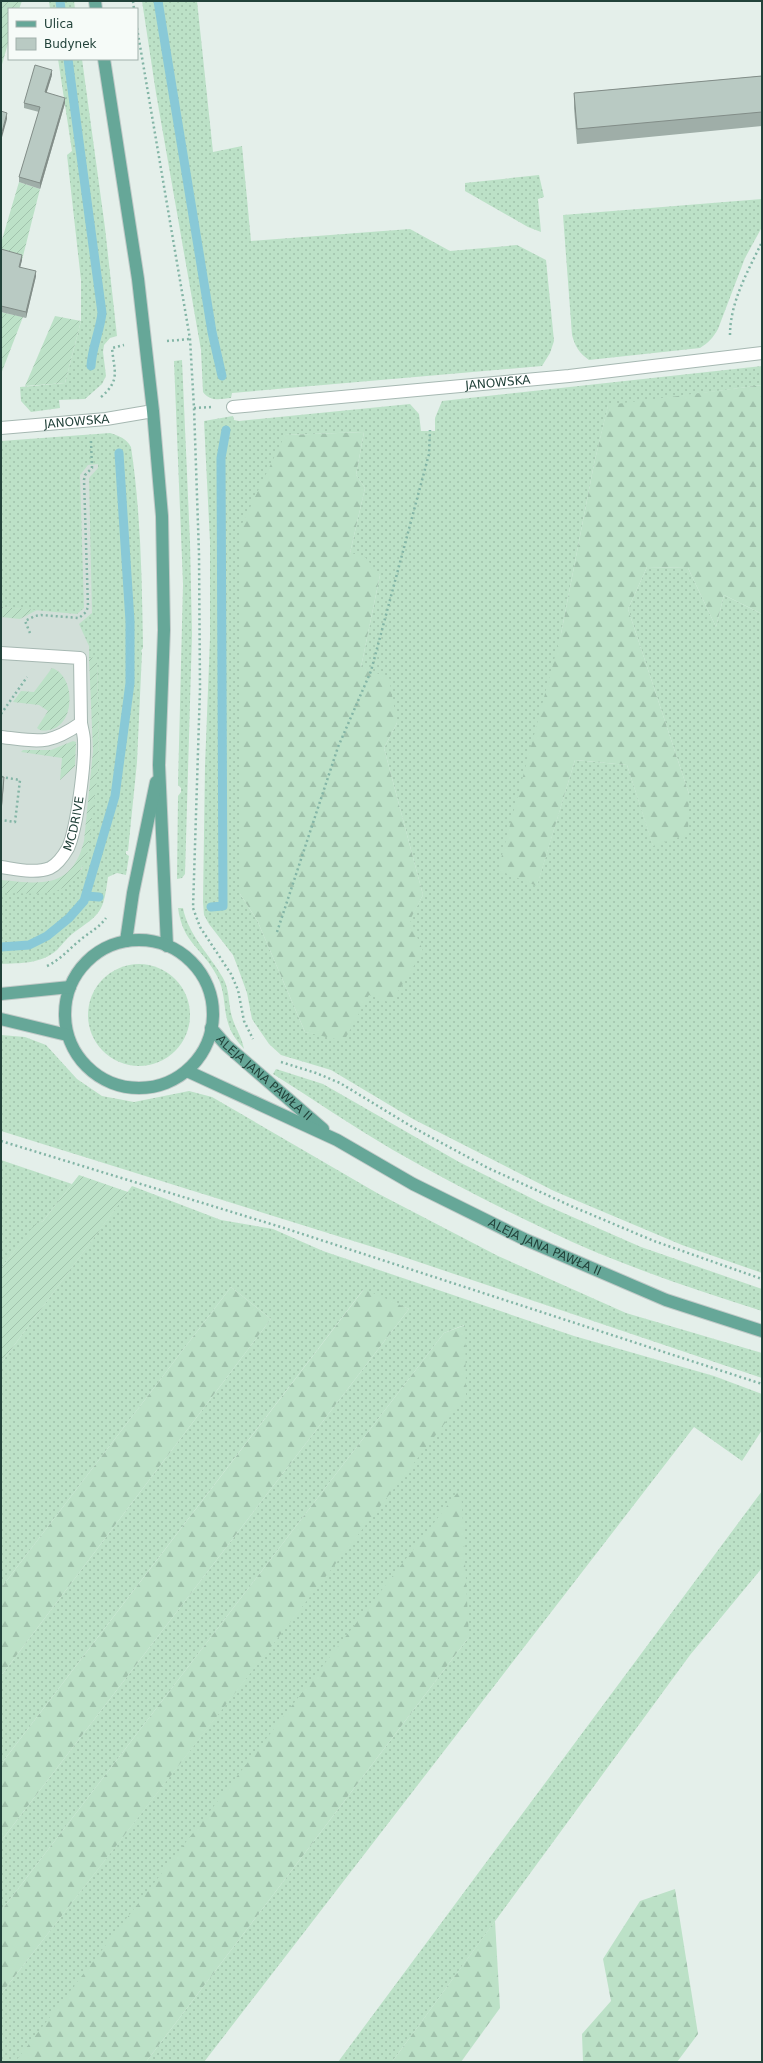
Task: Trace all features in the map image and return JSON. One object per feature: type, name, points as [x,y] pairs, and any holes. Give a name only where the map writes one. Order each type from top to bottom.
[{"type":"main road","points":[[104,60],[138,279],[153,411],[162,516],[164,575],[162,705],[159,765],[168,946]]},
{"type":"main road","points":[[126,941],[133,893],[159,765]]},
{"type":"main road","points":[[126,941],[147,941],[168,946],[190,961],[206,983],[213,1010],[211,1028],[200,1056],[187,1071],[161,1085],[142,1088],[122,1087],[104,1080],[88,1068],[75,1053],[67,1034],[64,1015],[70,987],[75,977],[88,960],[106,948],[126,941]]},
{"type":"main road","points":[[1,994],[70,987]]},
{"type":"main road","points":[[1,1019],[67,1034]]},
{"type":"main road","name":"ALEJA JANA PAWŁA II","points":[[211,1028],[226,1045],[247,1064],[336,1140]]},
{"type":"main road","name":"ALEJA JANA PAWŁA II","points":[[187,1071],[336,1140],[413,1184],[524,1239],[666,1300],[762,1331]]},
{"type":"street","name":"JANOWSKA","points":[[233,407],[569,376],[762,353]]},
{"type":"street","name":"JANOWSKA","points":[[1,428],[106,419],[153,411]]},
{"type":"street","points":[[1,653],[35,656]]},
{"type":"street","name":"MCDRIVE","points":[[1,867],[37,871],[50,867],[60,859],[68,847],[72,834],[84,764],[84,739],[81,723],[80,658],[35,656]]},
{"type":"street","points":[[1,737],[49,740],[62,736],[81,723]]},
{"type":"path","points":[[138,34],[190,339],[200,554],[200,690],[193,908],[200,927],[231,974],[238,990],[244,1021],[258,1044]]},
{"type":"path","points":[[733,357],[730,334],[731,320],[740,289],[762,242]]},
{"type":"path","points":[[174,340],[190,339]]},
{"type":"path","points":[[95,402],[114,384],[116,376],[112,348],[119,345]]},
{"type":"path","points":[[277,932],[338,747],[371,671],[429,454],[430,430]]},
{"type":"path","points":[[1,714],[34,666],[36,646],[24,621],[41,615],[79,618],[86,612],[88,606],[84,480],[92,464]]},
{"type":"path","points":[[1,777],[20,780],[15,822],[1,820]]},
{"type":"path","points":[[44,968],[58,960],[79,941],[99,926],[109,912]]},
{"type":"path","points":[[276,1060],[340,1083],[414,1128],[488,1168],[571,1206],[654,1241],[762,1279]]},
{"type":"path","points":[[1,1141],[284,1228],[762,1384]]},
{"type":"shaded area","points":[[99,460],[102,789],[88,863],[68,892],[26,897],[1,895],[1,473]]},
{"type":"green space","points":[[1,1],[22,1],[19,8],[8,8],[8,44],[1,68]]},
{"type":"green space","points":[[49,1],[74,1],[75,8],[50,8]]},
{"type":"green space","points":[[142,1],[197,1],[213,152],[242,146],[251,241],[410,229],[450,251],[517,245],[546,260],[554,341],[550,353],[542,366],[232,393],[231,398],[223,399],[212,399],[206,395],[203,392],[201,350],[156,93]]},
{"type":"green space","points":[[58,60],[82,60],[105,228],[117,336],[110,338],[104,345],[103,352],[106,376],[102,384],[85,399],[59,400],[60,408],[31,412],[21,401],[20,387],[65,383],[81,321],[81,280],[67,155],[72,151]]},
{"type":"green space","points":[[539,175],[544,197],[538,199],[541,232],[528,227],[465,191],[465,183]]},
{"type":"green space","points":[[19,182],[40,189],[22,260],[1,255],[1,243]]},
{"type":"green space","points":[[762,199],[762,227],[745,258],[718,329],[708,342],[700,348],[589,360],[580,352],[572,335],[563,215]]},
{"type":"green space","points":[[1,312],[23,317],[1,374]]},
{"type":"green space","points":[[55,316],[81,321],[65,383],[25,386]]},
{"type":"green space","points":[[182,360],[190,542],[192,634],[185,874],[182,878],[177,879],[178,796],[181,792],[181,788],[178,785],[183,584],[174,361]]},
{"type":"green space","points":[[762,366],[762,385],[608,406],[594,464],[561,634],[537,885],[575,760],[627,765],[653,845],[689,794],[628,609],[647,567],[688,568],[716,627],[724,595],[762,614],[762,1273],[682,1245],[554,1191],[413,1119],[331,1070],[281,1055],[269,1044],[252,1019],[247,993],[233,955],[209,924],[204,915],[205,766],[210,638],[210,542],[204,421],[233,416],[234,420],[239,421],[410,404],[419,414],[421,431],[435,431],[435,418],[442,401]],"holes":[[[364,432],[356,475],[365,488],[350,553],[380,575],[361,667],[397,723],[384,748],[423,895],[369,994],[323,1035],[305,1032],[257,920],[240,894],[285,435]]]},
{"type":"green space","points":[[762,385],[762,614],[724,595],[716,627],[688,568],[647,567],[628,609],[689,794],[688,834],[653,846],[627,765],[575,760],[537,886],[498,870],[561,634],[594,464],[608,405]]},
{"type":"green space","points":[[364,432],[356,475],[365,488],[350,553],[364,556],[380,575],[361,667],[389,678],[397,723],[384,748],[423,895],[410,920],[423,951],[391,1003],[369,995],[344,1041],[305,1032],[257,920],[240,894],[241,526],[285,435]]},
{"type":"green space","points":[[110,433],[125,439],[131,447],[139,522],[141,573],[143,648],[141,651],[137,762],[128,851],[126,851],[126,854],[129,856],[126,875],[117,873],[108,877],[104,899],[99,912],[70,936],[51,955],[30,962],[1,964],[1,891],[3,893],[41,893],[82,869],[99,763],[97,658],[89,658],[89,646],[79,624],[92,613],[89,478],[98,468],[98,464],[88,465],[80,475],[84,608],[77,614],[1,607],[1,441]]},
{"type":"green space","points":[[1,607],[37,610],[20,619],[1,617]]},
{"type":"green space","points":[[97,657],[99,763],[87,856],[80,871],[72,881],[64,887],[43,893],[3,893],[1,891],[1,880],[42,882],[53,880],[72,868],[79,857],[84,841],[93,751],[89,658]]},
{"type":"green space","points":[[52,668],[60,673],[69,690],[70,700],[68,711],[64,720],[58,727],[49,730],[39,730],[37,728],[48,711],[39,705],[13,702],[21,691],[34,692]]},
{"type":"green space","points":[[73,741],[76,742],[75,766],[60,780],[62,758],[21,752],[23,750],[51,750]]},
{"type":"green space","points":[[178,908],[183,908],[194,936],[223,978],[228,992],[232,1017],[242,1040],[244,1049],[233,1035],[229,1026],[220,982],[211,966],[184,930],[180,920]]},
{"type":"green space","points":[[139,964],[159,968],[175,979],[186,995],[190,1015],[186,1035],[175,1051],[159,1062],[139,1066],[119,1062],[103,1051],[92,1035],[88,1015],[92,995],[103,979],[119,968]]},
{"type":"green space","points":[[1,1035],[25,1037],[46,1045],[77,1079],[102,1096],[134,1102],[189,1091],[212,1097],[377,1193],[498,1256],[626,1313],[762,1353],[762,1378],[392,1253],[1,1131]]},
{"type":"green space","points":[[276,1069],[323,1084],[459,1162],[543,1204],[641,1247],[762,1289],[762,1311],[627,1265],[575,1243],[509,1212],[378,1141],[273,1074]]},
{"type":"green space","points":[[1,1160],[72,1184],[43,1221],[35,1225],[1,1268]]},
{"type":"green space","points":[[79,1175],[128,1192],[1,1363],[1,1268],[35,1224],[43,1221]]},
{"type":"green space","points":[[132,1186],[221,1220],[273,1229],[323,1251],[574,1336],[714,1376],[762,1394],[762,1430],[742,1461],[694,1427],[204,2062],[146,2062],[469,1637],[15,2062],[1,2062],[1,1994],[465,1396],[464,1325],[444,1333],[1,1911],[1,1841],[409,1309],[363,1290],[1,1764],[1,1676],[271,1319],[231,1287],[1,1588],[1,1363]]},
{"type":"green space","points":[[231,1287],[271,1319],[1,1676],[1,1588]]},
{"type":"green space","points":[[364,1289],[409,1309],[1,1841],[1,1764]]},
{"type":"green space","points":[[465,1325],[466,1396],[1,1994],[1,1911],[444,1333]]},
{"type":"green space","points":[[461,1488],[469,1637],[146,2062],[15,2062]]},
{"type":"green space","points":[[762,1491],[762,1568],[690,1655],[392,2062],[338,2062]]},
{"type":"green space","points":[[675,1889],[698,2034],[677,2062],[583,2062],[582,2034],[611,2001],[603,1959],[640,1901]]},
{"type":"green space","points":[[495,1921],[500,2008],[461,2062],[392,2062]]},
{"type":"building","points":[[35,65],[52,70],[45,92],[65,98],[40,183],[19,177],[40,107],[24,103]]},
{"type":"building","points":[[762,76],[762,112],[577,129],[574,93]]},
{"type":"building","points":[[1,111],[7,113],[1,136]]},
{"type":"building","points":[[1,249],[22,255],[19,267],[36,271],[26,312],[1,306]]},
{"type":"building","points":[[1,777],[4,777],[1,812]]},
{"type":"waterway","points":[[60,1],[61,8]]},
{"type":"waterway","points":[[158,1],[212,332],[222,376]]},
{"type":"waterway","points":[[68,60],[102,313],[91,366]]},
{"type":"waterway","points":[[211,907],[223,906],[221,458],[226,430]]},
{"type":"waterway","points":[[1,947],[29,945],[47,936],[69,918],[84,901],[115,796],[130,683],[130,621],[119,453]]},
{"type":"waterway","points":[[86,896],[99,897]]}]
